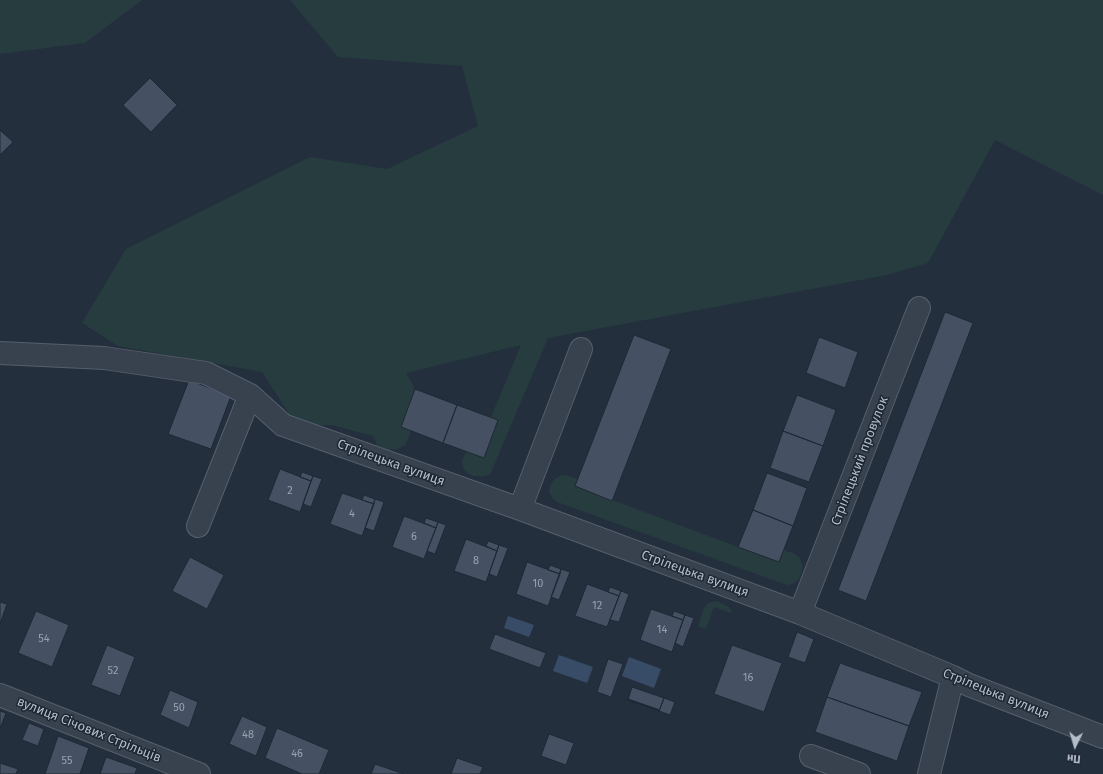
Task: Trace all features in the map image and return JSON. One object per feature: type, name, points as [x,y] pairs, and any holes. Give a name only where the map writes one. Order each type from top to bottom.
[{"type":"street","name":"Стрілецький провулок","points":[[800,613],[919,308]]},
{"type":"street","points":[[520,509],[581,349]]},
{"type":"street","points":[[0,353],[104,358],[206,373],[250,395],[198,526]]},
{"type":"street","name":"Стрілецька вулиця","points":[[250,395],[283,424],[520,509],[800,613],[969,685],[1103,737]]},
{"type":"street","points":[[929,774],[953,677]]},
{"type":"street","name":"вулиця Січових Стрільців","points":[[0,695],[200,774]]},
{"type":"street","points":[[811,756],[859,774]]},
{"type":"green space","points":[[0,0],[142,0],[85,43],[0,54]]},
{"type":"green space","points":[[290,0],[1103,0],[1103,195],[995,140],[928,263],[887,275],[548,338],[490,474],[485,476],[473,476],[467,473],[464,469],[462,461],[466,451],[484,458],[498,420],[491,417],[521,345],[406,373],[415,389],[401,427],[411,430],[405,445],[397,449],[388,450],[377,445],[373,436],[332,425],[283,425],[288,412],[262,372],[118,346],[82,323],[126,249],[310,157],[387,169],[478,126],[462,66],[338,57]]},
{"type":"green space","points":[[561,475],[578,479],[575,486],[778,562],[784,550],[795,554],[800,558],[803,567],[801,574],[798,580],[794,583],[789,585],[784,584],[557,502],[553,499],[549,492],[550,486],[554,480]]},
{"type":"green space","points":[[717,601],[729,607],[731,613],[714,607],[706,629],[698,626],[704,608],[707,604]]},
{"type":"water","points":[[508,616],[534,625],[529,637],[504,628]]},
{"type":"water","points":[[559,655],[593,667],[587,683],[553,671]]},
{"type":"water","points":[[629,657],[661,669],[654,688],[622,676]]},
{"type":"building","points":[[150,78],[177,105],[151,132],[123,105]]},
{"type":"building","points":[[0,130],[13,142],[0,155]]},
{"type":"building","points":[[945,312],[973,323],[866,601],[838,590]]},
{"type":"building","points":[[634,335],[671,349],[612,501],[575,486]]},
{"type":"building","points":[[819,337],[858,352],[845,388],[806,373]]},
{"type":"building","points":[[189,380],[231,396],[211,449],[168,434]]},
{"type":"building","points":[[415,389],[457,405],[443,443],[401,427]]},
{"type":"building","points":[[797,395],[836,410],[823,446],[783,431]]},
{"type":"building","points":[[457,405],[498,420],[484,458],[443,443]]},
{"type":"building","points":[[783,431],[823,446],[809,482],[770,468]]},
{"type":"building","points":[[280,469],[311,481],[300,512],[268,500]]},
{"type":"building","points":[[302,472],[313,476],[311,481],[300,477]]},
{"type":"building","points":[[767,473],[807,488],[793,526],[753,510]]},
{"type":"building","points":[[313,476],[322,479],[311,507],[303,504]]},
{"type":"building","points":[[342,493],[374,504],[362,536],[330,524]]},
{"type":"building","points":[[364,495],[375,499],[374,504],[362,500]]},
{"type":"building","points":[[375,499],[384,502],[374,531],[365,528]]},
{"type":"building","points":[[753,510],[793,526],[779,562],[738,547]]},
{"type":"building","points":[[404,516],[436,528],[424,559],[392,547]]},
{"type":"building","points":[[426,518],[438,522],[436,528],[424,523]]},
{"type":"building","points":[[438,522],[446,525],[435,554],[427,551]]},
{"type":"building","points":[[466,539],[497,551],[486,582],[454,571]]},
{"type":"building","points":[[488,541],[499,545],[497,551],[486,546]]},
{"type":"building","points":[[499,545],[508,548],[497,577],[489,574]]},
{"type":"building","points":[[190,557],[224,575],[207,609],[172,591]]},
{"type":"building","points":[[527,562],[560,574],[548,606],[516,594]]},
{"type":"building","points":[[550,565],[561,569],[560,574],[548,570]]},
{"type":"building","points":[[561,569],[570,572],[559,600],[551,597]]},
{"type":"building","points":[[587,584],[619,596],[607,627],[575,616]]},
{"type":"building","points":[[610,587],[621,591],[619,596],[608,592]]},
{"type":"building","points":[[621,591],[629,594],[619,622],[610,620]]},
{"type":"building","points":[[0,602],[7,604],[0,624]]},
{"type":"building","points":[[651,609],[683,620],[672,652],[640,640]]},
{"type":"building","points":[[36,611],[69,625],[52,667],[18,653]]},
{"type":"building","points":[[674,611],[685,615],[683,620],[672,616]]},
{"type":"building","points":[[685,615],[694,618],[683,647],[675,643]]},
{"type":"building","points":[[797,632],[814,639],[805,663],[788,657]]},
{"type":"building","points":[[495,634],[546,653],[540,668],[489,649]]},
{"type":"building","points":[[107,645],[135,657],[120,696],[91,685]]},
{"type":"building","points":[[732,645],[782,663],[764,712],[714,694]]},
{"type":"building","points":[[608,659],[623,664],[611,697],[597,692]]},
{"type":"building","points":[[840,663],[922,692],[909,726],[827,697]]},
{"type":"building","points":[[632,687],[664,698],[659,711],[628,700]]},
{"type":"building","points":[[170,690],[198,702],[189,728],[160,715]]},
{"type":"building","points":[[827,697],[909,726],[897,761],[815,732]]},
{"type":"building","points":[[664,698],[675,702],[670,715],[659,711]]},
{"type":"building","points":[[628,699],[660,710],[659,711]]},
{"type":"building","points":[[0,711],[6,713],[0,729]]},
{"type":"building","points":[[242,716],[267,727],[256,756],[229,744]]},
{"type":"building","points":[[29,723],[44,729],[38,746],[22,740]]},
{"type":"building","points":[[277,728],[329,750],[319,774],[302,774],[265,758]]},
{"type":"building","points":[[549,734],[574,743],[566,765],[541,756]]},
{"type":"building","points":[[58,736],[89,748],[80,774],[45,774]]},
{"type":"building","points":[[106,757],[137,768],[135,774],[100,774]]},
{"type":"building","points":[[457,758],[483,767],[480,774],[451,774]]},
{"type":"building","points":[[0,763],[18,769],[16,774],[0,774]]},
{"type":"building","points":[[375,764],[404,774],[371,774]]}]
